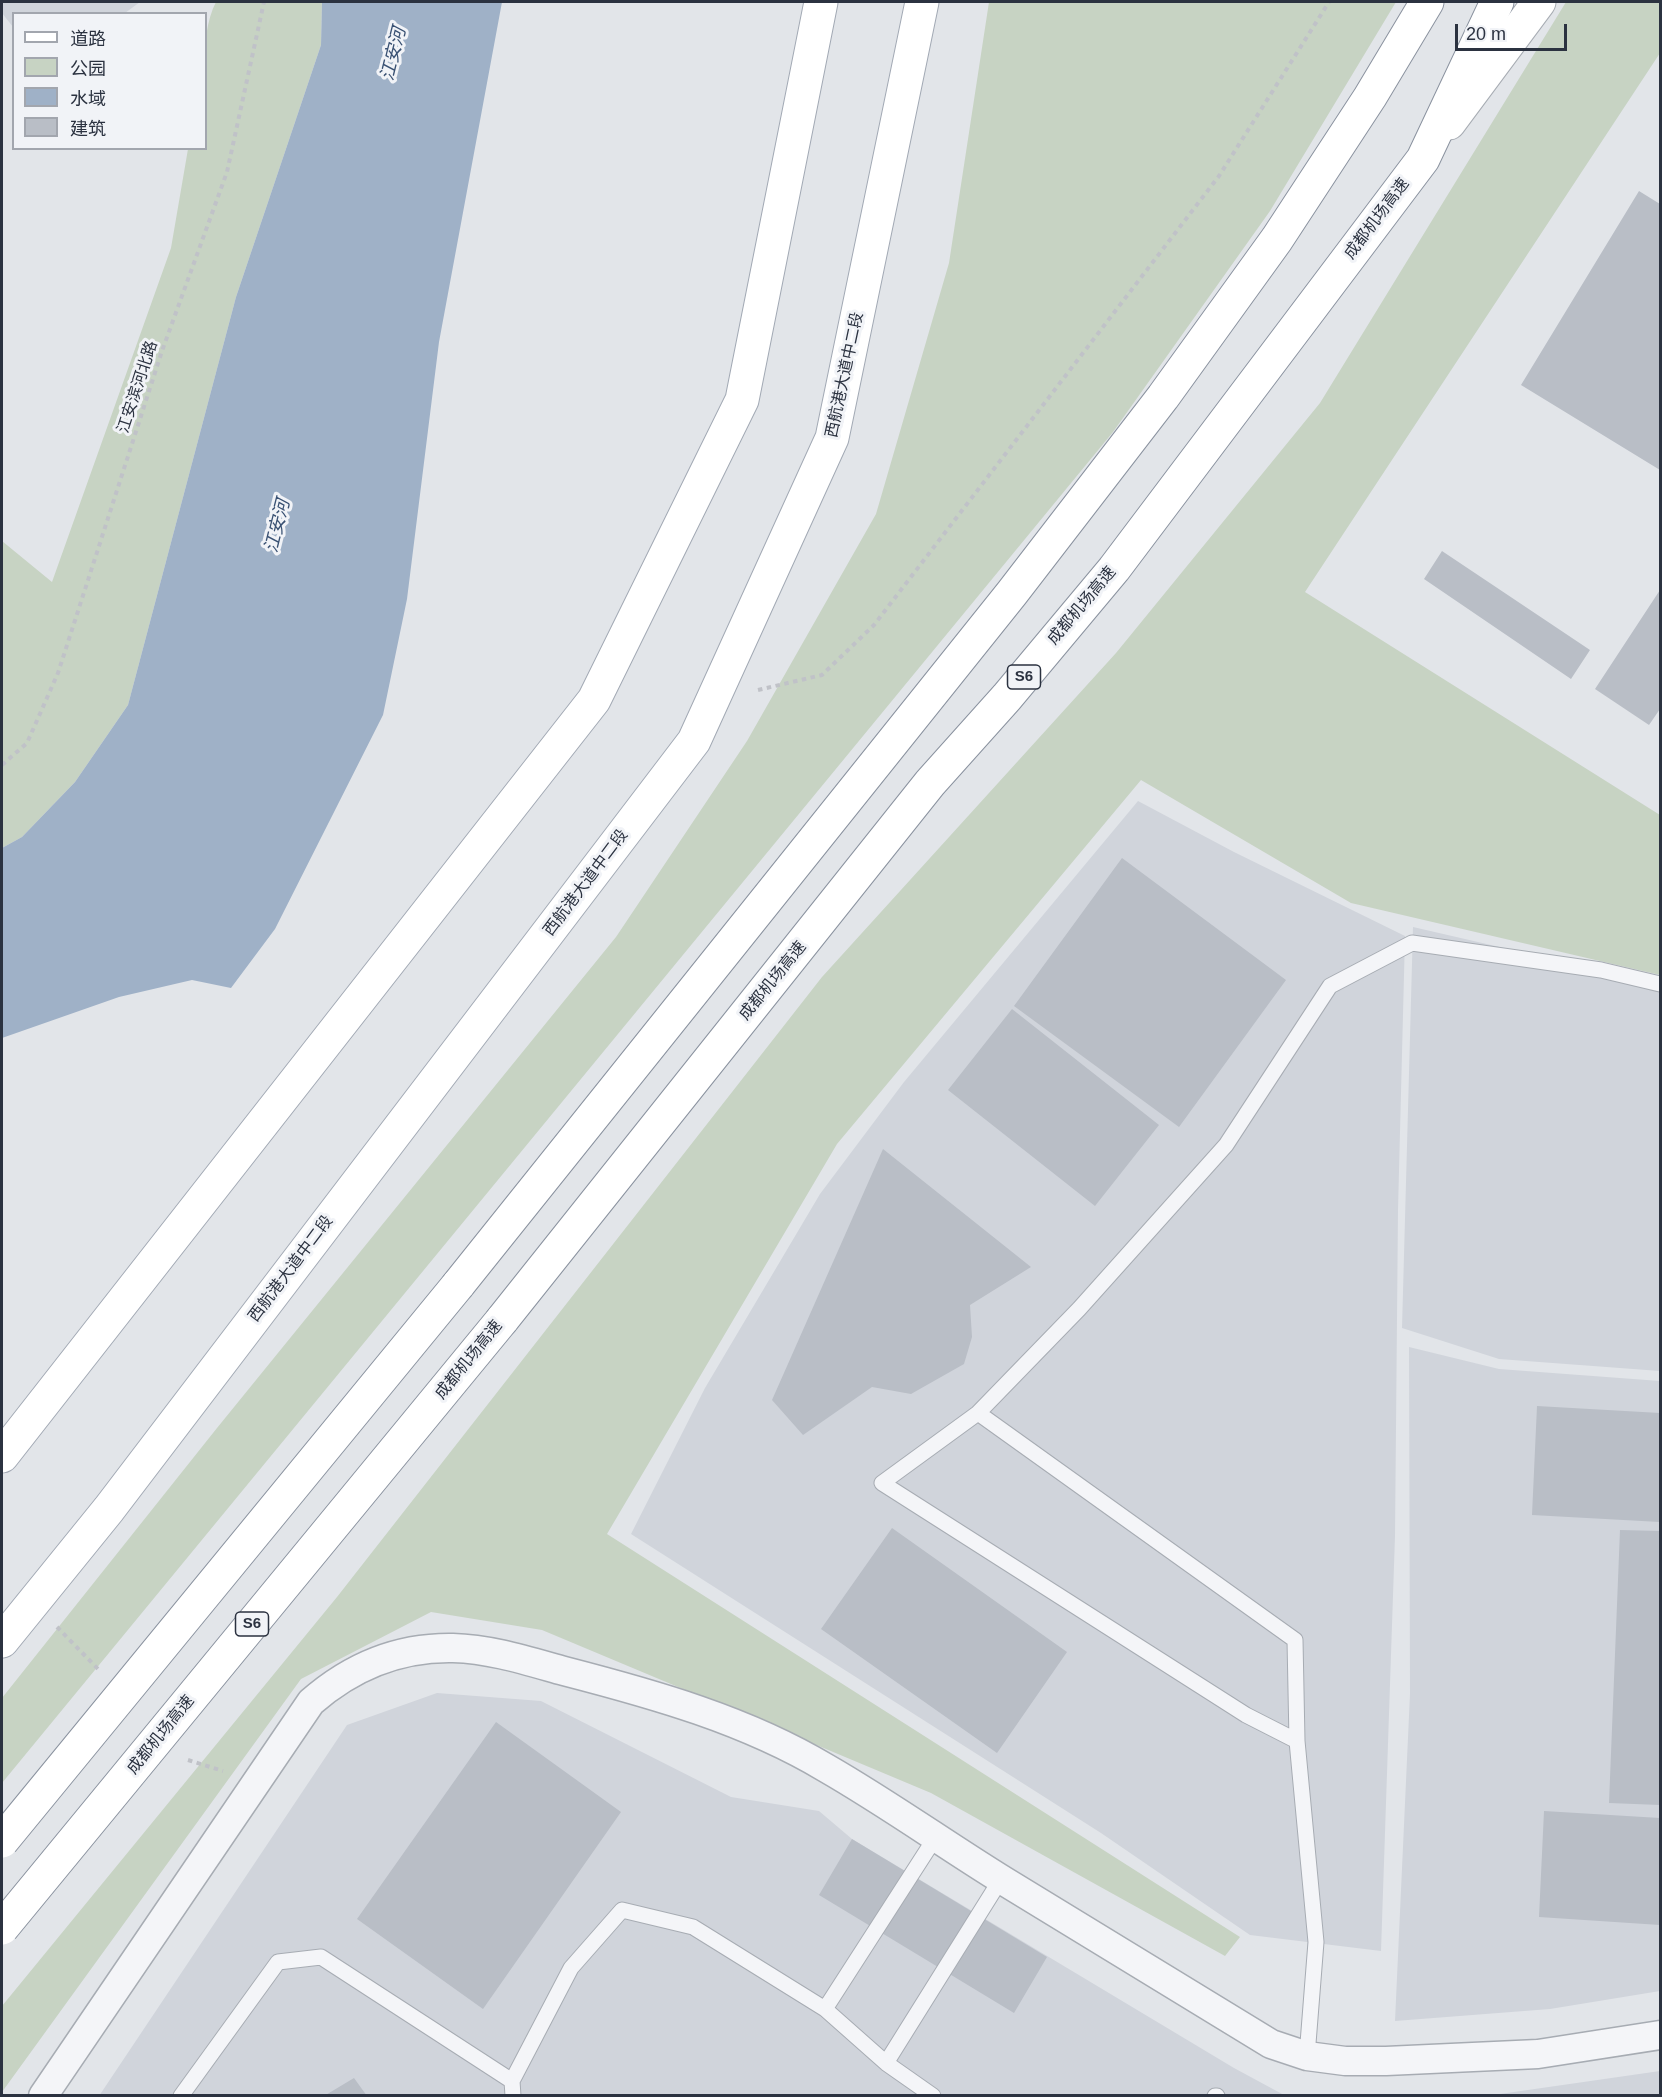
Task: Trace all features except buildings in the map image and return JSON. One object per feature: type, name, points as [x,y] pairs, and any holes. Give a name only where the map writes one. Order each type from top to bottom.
[{"type":"main road","points":[[4,1452],[594,700],[742,400],[821,2]]},
{"type":"main road","name":"西航港大道中二段","points":[[2,1641],[109,1509],[694,741],[832,438],[922,2]]},
{"type":"main road","points":[[2,1840],[458,1285],[1012,593],[1163,397],[1283,230],[1370,98],[1427,2]]},
{"type":"main road","name":"成都机场高速","points":[[2,1928],[502,1320],[930,783],[1007,697],[1114,569],[1423,159],[1497,2]]},
{"type":"main road","points":[[1423,159],[1539,2]]},
{"type":"street","points":[[43,2096],[310,1702],[349,1673],[386,1658],[422,1650],[453,1648],[492,1652],[630,1688],[731,1722],[825,1766],[1001,1879],[1271,2044],[1307,2056],[1345,2061],[1376,2061],[1538,2054],[1660,2035]]},
{"type":"lane","points":[[1297,1741],[1246,1716],[882,1483],[978,1413],[1079,1309],[1226,1145],[1330,986],[1412,943],[1601,970],[1660,984]]},
{"type":"lane","points":[[978,1413],[1295,1640],[1297,1741],[1316,1942],[1307,2056]]},
{"type":"lane","points":[[825,2009],[936,1838]]},
{"type":"lane","points":[[886,2063],[1001,1879]]},
{"type":"lane","points":[[181,2096],[278,1962],[321,1957],[512,2088],[571,1968],[622,1910],[693,1927],[825,2009],[886,2063],[933,2096]]},
{"type":"path","name":"江安滨河北路","points":[[2,765],[27,743],[58,674],[162,351],[227,172],[264,2]]},
{"type":"path","points":[[713,700],[822,675],[873,625],[1219,177],[1329,2]]},
{"type":"shaded area","points":[[2,2],[140,2],[126,12],[12,12],[12,26],[2,13]]},
{"type":"shaded area","points":[[1138,801],[1234,852],[1405,936],[1398,1210],[1395,1536],[1381,1951],[1250,1935],[1101,1833],[631,1534],[705,1388],[820,1194],[904,1082]]},
{"type":"shaded area","points":[[1413,927],[1660,984],[1660,1371],[1499,1359],[1402,1328]]},
{"type":"shaded area","points":[[1409,1347],[1499,1369],[1660,1381],[1660,1991],[1550,2009],[1395,2021],[1410,1694]]},
{"type":"shaded area","points":[[437,1693],[541,1701],[731,1797],[819,1811],[852,1839],[1234,2068],[1284,2095],[99,2096],[347,1725]]},
{"type":"shaded area","points":[[1660,2071],[1660,2095],[1493,2095]]},
{"type":"green space","points":[[216,2],[322,2],[321,45],[236,297],[128,705],[75,782],[22,837],[2,848],[2,541],[52,582],[171,248],[188,150],[207,150],[207,30]]},
{"type":"green space","points":[[989,2],[1396,2],[1270,211],[1113,432],[2,1783],[2,1698],[217,1428],[616,937],[747,741],[876,514],[949,263]]},
{"type":"green space","points":[[1566,2],[1660,2],[1660,53],[1305,592],[1660,815],[1660,975],[1351,903],[1141,780],[837,1144],[607,1534],[1240,1937],[1225,1956],[931,1793],[542,1630],[431,1612],[301,1679],[2,2092],[2,2006],[337,1597],[822,977],[1116,653],[1320,403]]},
{"type":"water","name":"江安河","points":[[322,2],[502,2],[439,342],[407,599],[383,715],[275,929],[231,988],[192,980],[119,997],[2,1038],[2,848],[22,837],[75,782],[128,705],[236,297],[321,45]]}]
